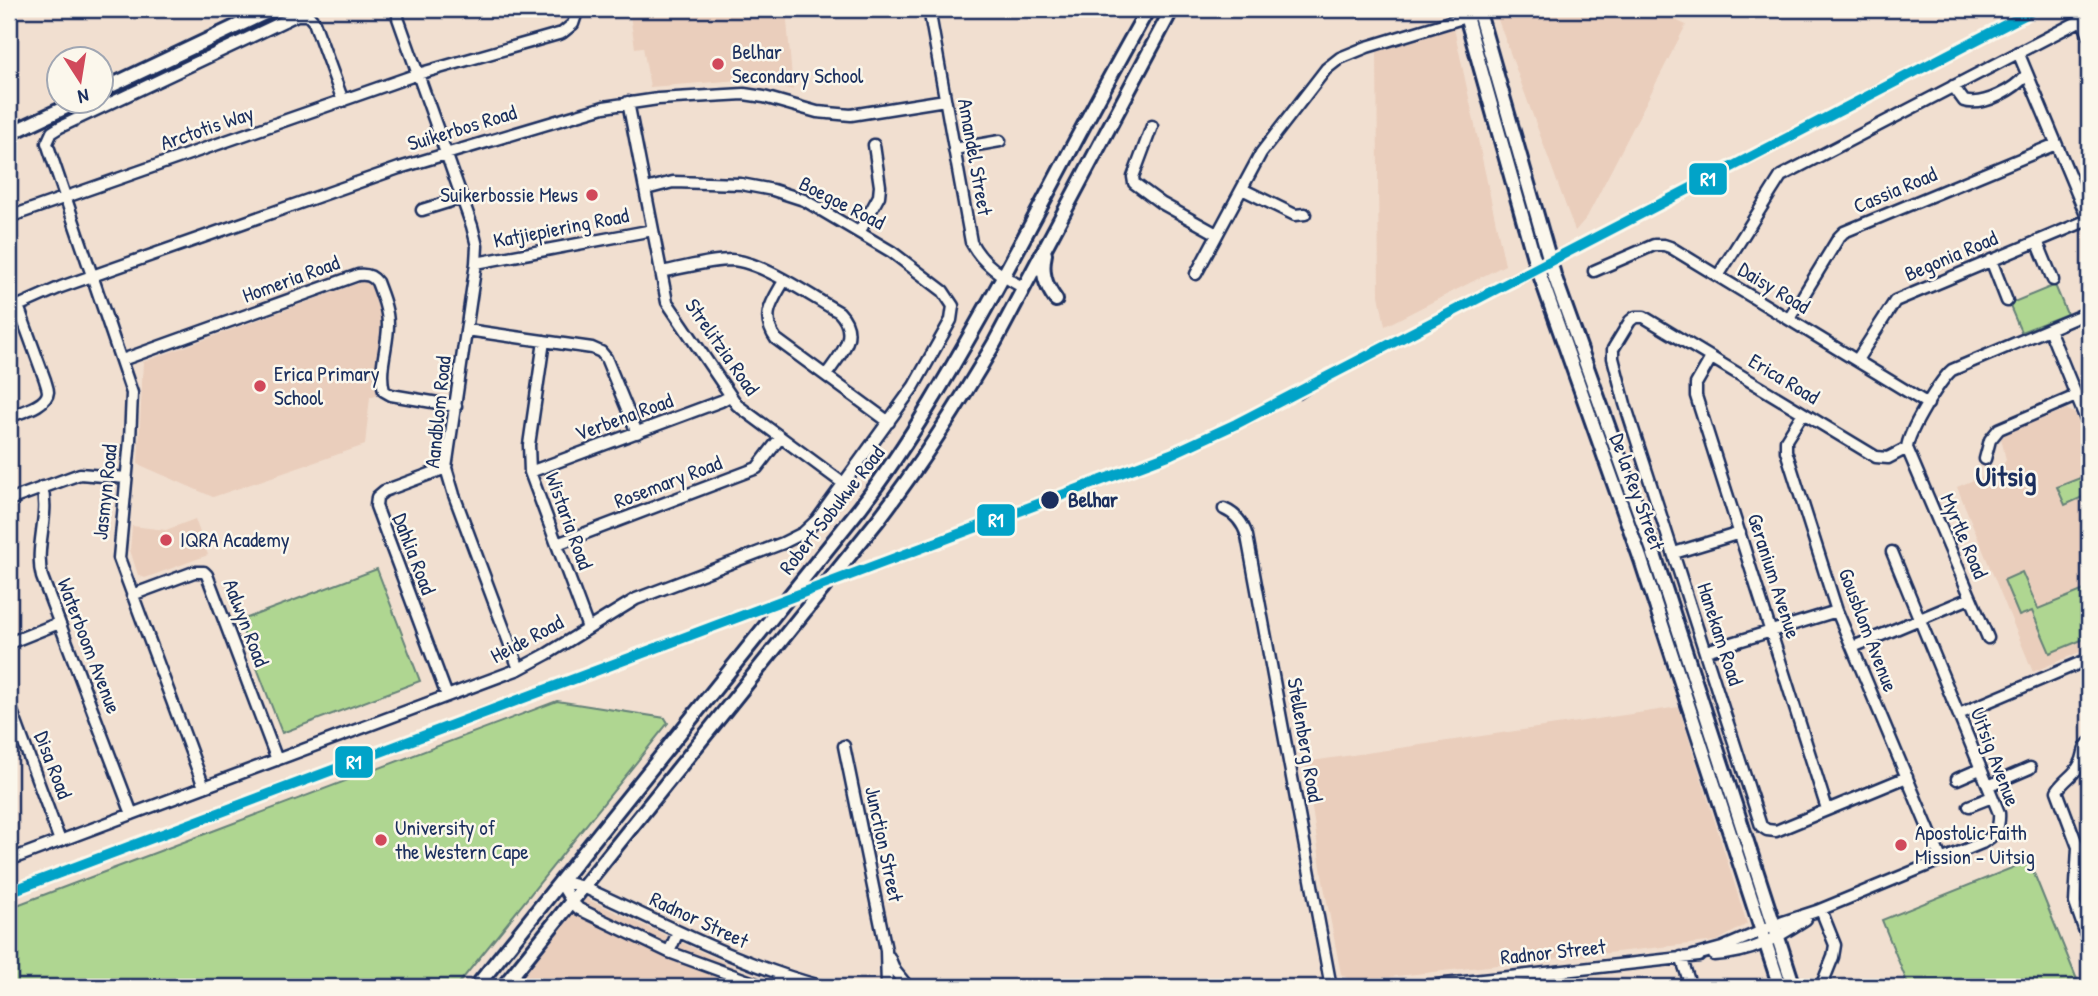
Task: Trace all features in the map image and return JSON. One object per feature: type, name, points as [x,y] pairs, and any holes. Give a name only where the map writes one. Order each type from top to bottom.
[{"type":"main road","points":[[116,83],[273,9]]},
{"type":"main road","name":"Robert Sobukwe Road","points":[[476,987],[860,508],[898,455],[1004,277],[1147,9]]},
{"type":"main road","name":"Robert Sobukwe Road","points":[[503,987],[845,561],[896,496],[945,426],[1024,288],[1172,9]]},
{"type":"main road","name":"De la Rey Street","points":[[1475,11],[1547,251],[1667,592],[1769,935],[1780,987]]},
{"type":"main road","name":"De la Rey Street","points":[[1475,11],[1534,258],[1769,935],[1794,987]]},
{"type":"main road","points":[[9,134],[47,116]]},
{"type":"main road","points":[[1049,240],[1042,268],[1049,292],[1055,300]]},
{"type":"street","name":"Aandblom Road","points":[[399,9],[398,18],[477,246],[477,263],[446,468],[519,669]]},
{"type":"street","name":"Arctotis Way","points":[[9,217],[418,74],[562,33],[573,24],[578,9]]},
{"type":"street","name":"Amandel Street","points":[[929,9],[971,242],[981,258],[1004,277],[1024,288]]},
{"type":"street","points":[[1196,274],[1261,153],[1326,69],[1340,58],[1374,44],[1475,11]]},
{"type":"street","name":"Jasmyn Road","points":[[204,787],[118,558],[132,418],[132,393],[47,143],[52,132],[297,15],[308,15],[314,22],[343,101]]},
{"type":"street","points":[[1718,276],[1781,176],[2086,18],[2089,36]]},
{"type":"street","points":[[2018,52],[2089,221]]},
{"type":"street","points":[[1953,86],[1964,101],[1979,103],[2017,86],[2027,74]]},
{"type":"street","name":"Suikerbos Road","points":[[13,308],[92,276],[445,152],[628,102],[744,94],[817,112],[851,115],[945,100]]},
{"type":"street","name":"Strelitzia Road","points":[[628,102],[667,302],[730,396],[746,413],[844,484]]},
{"type":"street","points":[[1152,126],[1134,183],[1161,203],[1217,234]]},
{"type":"street","points":[[954,149],[1000,141]]},
{"type":"street","name":"Cassia Road","points":[[1789,319],[1844,232],[2056,144]]},
{"type":"street","points":[[860,231],[879,196],[874,145]]},
{"type":"street","name":"Boegoe Road","points":[[646,189],[673,183],[741,184],[772,190],[804,201],[860,231],[892,252],[943,291],[953,310]]},
{"type":"street","points":[[1241,189],[1295,215],[1306,214]]},
{"type":"street","points":[[422,210],[461,198]]},
{"type":"street","name":"Begonia Road","points":[[1857,360],[1895,301],[2089,221]]},
{"type":"street","name":"Katjiepiering Road","points":[[477,263],[653,230]]},
{"type":"street","points":[[2037,241],[2053,280]]},
{"type":"street","name":"Daisy Road","points":[[1594,271],[1637,251],[1654,245],[1664,245],[1928,404]]},
{"type":"street","points":[[661,272],[736,260],[766,271],[839,312],[846,319],[850,335],[826,375]]},
{"type":"street","points":[[1991,260],[2007,301]]},
{"type":"street","name":"Homeria Road","points":[[121,360],[366,274],[377,282],[388,324],[381,377],[384,390],[391,396],[456,406]]},
{"type":"street","points":[[784,281],[769,308],[770,331],[776,339],[889,422]]},
{"type":"street","points":[[9,417],[38,404],[48,392],[13,308]]},
{"type":"street","name":"Heide Road","points":[[9,860],[519,669],[635,599],[792,539],[817,520],[915,386],[951,320],[953,310]]},
{"type":"street","points":[[1907,448],[1909,435],[1946,375],[1952,370],[2089,312]]},
{"type":"street","name":"Hanekam Road","points":[[1644,317],[1635,317],[1630,321],[1614,346],[1613,358],[1625,404],[1762,826],[1776,831],[1907,777]]},
{"type":"street","name":"Erica Road","points":[[1644,317],[1876,457],[1888,458],[1907,448]]},
{"type":"street","points":[[2049,329],[2089,427]]},
{"type":"street","points":[[467,330],[592,348],[601,352],[606,358],[637,433]]},
{"type":"street","name":"Wistaria Road","points":[[544,341],[529,444],[530,472],[588,628]]},
{"type":"street","name":"Geranium Avenue","points":[[1711,358],[1698,380],[1695,392],[1827,809]]},
{"type":"street","name":"Verbena Road","points":[[530,472],[730,396]]},
{"type":"street","points":[[1985,458],[1990,440],[1999,429],[2076,396]]},
{"type":"street","name":"Gousblom Avenue","points":[[1803,413],[1786,440],[1785,448],[1837,611],[1941,859]]},
{"type":"street","name":"Rosemary Road","points":[[557,544],[757,468],[780,438]]},
{"type":"street","name":"Myrtle Road","points":[[1907,448],[1988,638]]},
{"type":"street","name":"Dahlia Road","points":[[446,468],[384,491],[377,497],[376,506],[447,696]]},
{"type":"street","points":[[9,500],[80,474],[126,478]]},
{"type":"street","name":"Waterboom Avenue","points":[[42,487],[45,497],[40,568],[132,814]]},
{"type":"street","name":"Stellenberg Road","points":[[1224,509],[1233,513],[1247,536],[1331,987]]},
{"type":"street","points":[[1674,553],[1740,533]]},
{"type":"street","name":"Uitsig Avenue","points":[[1769,935],[1819,911],[1982,843],[1995,834],[1999,817],[1988,786],[1892,552]]},
{"type":"street","name":"Aalwyn Road","points":[[132,595],[194,572],[204,572],[277,760]]},
{"type":"street","points":[[1853,647],[1970,598]]},
{"type":"street","points":[[1706,651],[1837,611]]},
{"type":"street","points":[[9,643],[60,623]]},
{"type":"street","points":[[1959,714],[2089,659]]},
{"type":"street","name":"Disa Road","points":[[9,703],[60,841]]},
{"type":"street","points":[[2089,743],[2085,746],[2081,763],[2057,791],[2078,847],[2075,903],[2089,943]]},
{"type":"street","name":"Junction Street","points":[[844,746],[886,950],[887,987]]},
{"type":"street","points":[[1988,786],[2030,768]]},
{"type":"street","points":[[1957,779],[1980,769]]},
{"type":"street","points":[[1969,806],[1992,797]]},
{"type":"street","name":"Radnor Street","points":[[560,882],[583,887],[725,954],[824,987]]},
{"type":"street","name":"Radnor Street","points":[[560,882],[579,909],[669,952],[765,987]]},
{"type":"street","points":[[1819,911],[1835,945],[1821,987]]},
{"type":"street","points":[[669,952],[678,932]]},
{"type":"street","name":"Radnor Street","points":[[1420,987],[1741,952],[1769,935]]},
{"type":"street","name":"Junction Street","points":[[886,950],[895,971],[908,987]]},
{"type":"street","points":[[1681,957],[1691,987]]},
{"type":"street","points":[[776,987],[780,974]]},
{"type":"shaded area","name":"Belhar Secondary School","points":[[629,9],[786,9],[793,90],[753,79],[650,87],[643,47],[635,48]]},
{"type":"shaded area","points":[[1507,9],[1652,9],[1686,25],[1587,217],[1575,231],[1497,17]]},
{"type":"shaded area","points":[[1454,28],[1505,265],[1385,326],[1379,295],[1377,52]]},
{"type":"shaded area","name":"Erica Primary School","points":[[364,281],[371,284],[382,314],[376,378],[381,393],[370,397],[365,445],[213,497],[138,464],[143,362]]},
{"type":"shaded area","points":[[2067,409],[2075,414],[2089,447],[2089,648],[2033,672],[1957,487],[2000,469],[2006,460],[2001,438],[2003,434]]},
{"type":"shaded area","name":"IQRA Academy","points":[[195,519],[208,555],[145,578],[138,575],[130,550],[132,526],[166,530]]},
{"type":"shaded area","points":[[1679,707],[1747,924],[1717,941],[1352,981],[1341,974],[1323,881],[1305,762]]},
{"type":"shaded area","points":[[579,893],[743,971],[794,987],[504,987]]},
{"type":"green space","points":[[2055,285],[2067,314],[2021,332],[2009,304]]},
{"type":"green space","points":[[2080,478],[2087,495],[2065,505],[2057,487]]},
{"type":"green space","points":[[377,569],[420,681],[282,733],[239,621]]},
{"type":"green space","points":[[2022,572],[2038,609],[2089,588],[2089,637],[2050,653],[2032,611],[2019,616],[2004,580]]},
{"type":"green space","name":"University of the Western Cape","points":[[557,701],[665,718],[668,723],[456,987],[9,987],[9,908]]},
{"type":"green space","points":[[2029,861],[2080,987],[1909,987],[1882,920]]},
{"type":"railway","points":[[1300,398],[1360,360]]},
{"type":"transit line","name":"R1","points":[[9,892],[1171,454],[1236,424],[2036,9]]},
{"type":"place","name":"Belhar Secondary School","points":[[718,64]]},
{"type":"place","name":"Suikerbossie Mews","points":[[592,195]]},
{"type":"place","name":"Erica Primary School","points":[[260,386]]},
{"type":"place","name":"Belhar","points":[[1050,500]]},
{"type":"place","name":"IQRA Academy","points":[[166,540]]},
{"type":"place","name":"University of the Western Cape","points":[[381,840]]},
{"type":"place","name":"Apostolic Faith Mission - Uitsig","points":[[1901,845]]},
{"type":"district","name":"Uitsig","points":[[2006,476]]}]
